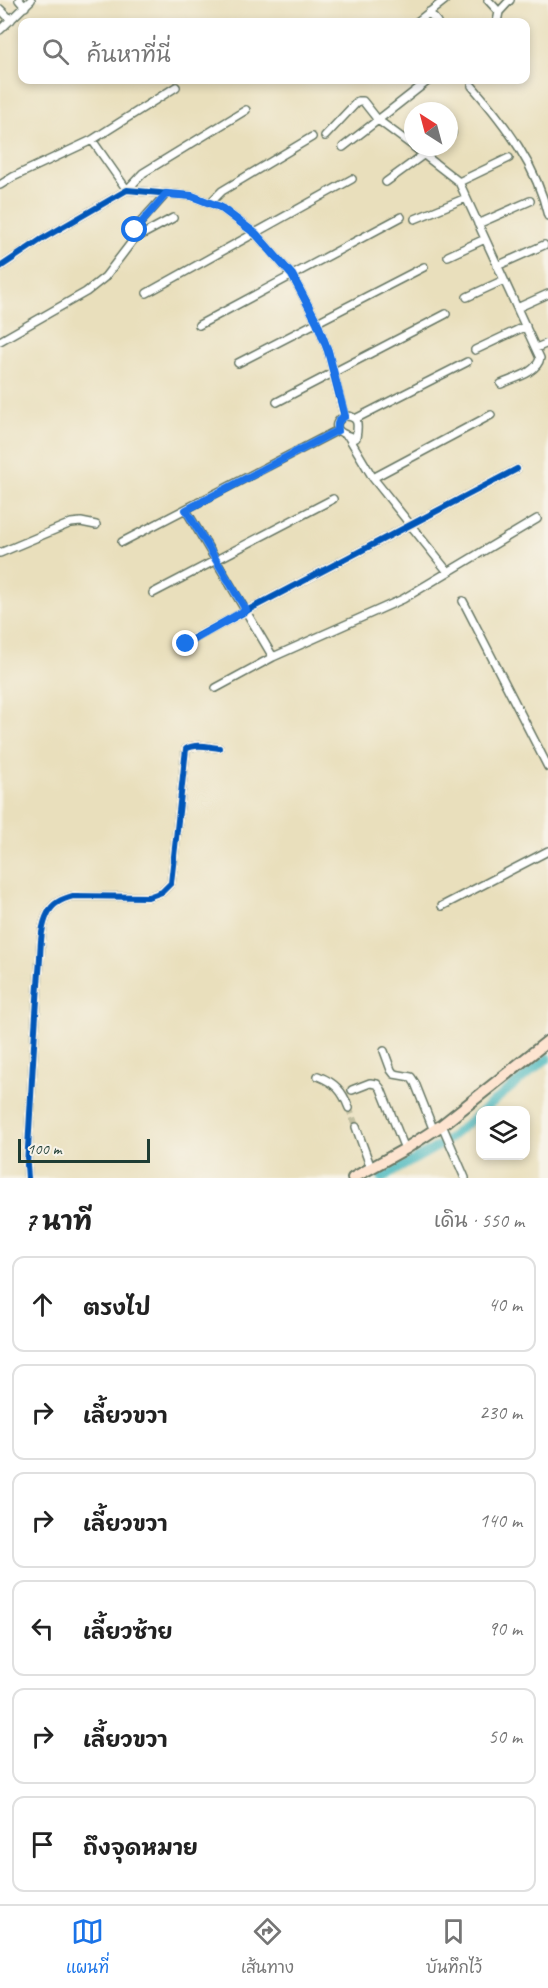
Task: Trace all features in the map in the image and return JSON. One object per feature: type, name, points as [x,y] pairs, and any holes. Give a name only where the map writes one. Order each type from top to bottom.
[{"type":"street","points":[[19,0],[25,7]]},
{"type":"street","points":[[0,30],[31,0]]},
{"type":"street","points":[[422,18],[445,0]]},
{"type":"street","points":[[488,0],[499,12]]},
{"type":"street","points":[[498,18],[499,12],[510,0]]},
{"type":"street","points":[[0,9],[11,20]]},
{"type":"street","points":[[429,12],[434,18]]},
{"type":"street","points":[[343,147],[424,84]]},
{"type":"street","points":[[472,86],[497,115],[518,145],[529,165],[548,216]]},
{"type":"street","points":[[0,185],[92,141],[176,87]]},
{"type":"street","points":[[325,136],[359,100],[363,101],[378,120],[404,140]]},
{"type":"street","points":[[0,267],[42,239],[127,190],[143,173],[246,110]]},
{"type":"street","points":[[210,203],[222,191],[312,136]]},
{"type":"street","points":[[92,141],[127,190],[192,196],[220,207],[256,234],[292,275],[317,322],[334,371],[345,416]]},
{"type":"street","points":[[386,182],[423,156]]},
{"type":"street","points":[[425,156],[459,182],[540,358],[539,364],[534,369],[501,384]]},
{"type":"street","points":[[459,182],[508,158]]},
{"type":"street","points":[[147,293],[352,179]]},
{"type":"street","points":[[0,341],[86,292],[105,277],[134,239],[138,225],[166,194]]},
{"type":"street","points":[[415,219],[466,198]]},
{"type":"street","points":[[478,224],[530,201]]},
{"type":"street","points":[[199,325],[401,217]]},
{"type":"street","points":[[134,239],[173,218]]},
{"type":"street","points":[[448,256],[485,239]]},
{"type":"street","points":[[498,266],[544,245]]},
{"type":"street","points":[[238,363],[424,267]]},
{"type":"street","points":[[467,297],[504,280]]},
{"type":"street","points":[[517,308],[548,294]]},
{"type":"street","points":[[276,402],[446,314]]},
{"type":"street","points":[[475,350],[526,326]]},
{"type":"street","points":[[536,348],[548,343]]},
{"type":"street","points":[[356,419],[467,362]]},
{"type":"street","points":[[374,478],[491,415]]},
{"type":"street","points":[[345,416],[356,419],[358,424],[356,438],[342,435],[338,430],[339,419],[345,416]]},
{"type":"street","points":[[122,542],[338,430]]},
{"type":"street","points":[[348,436],[374,478],[448,572]]},
{"type":"street","points":[[186,644],[246,610],[517,469]]},
{"type":"street","points":[[153,592],[333,499]]},
{"type":"street","points":[[186,510],[273,657]]},
{"type":"street","points":[[216,688],[273,657],[402,599],[537,519]]},
{"type":"street","points":[[0,553],[70,523],[81,522],[96,525]]},
{"type":"street","points":[[463,602],[548,767]]},
{"type":"street","points":[[28,1178],[38,989],[43,927],[47,914],[53,905],[73,896],[148,897],[162,892],[171,883],[186,749],[191,746],[219,748]]},
{"type":"street","points":[[442,906],[548,851]]},
{"type":"street","points":[[353,1178],[441,1129],[548,1041]]},
{"type":"street","points":[[384,1050],[394,1074],[411,1077],[415,1083],[441,1129],[450,1140],[465,1178]]},
{"type":"street","points":[[318,1076],[338,1086],[349,1108]]},
{"type":"street","points":[[352,1090],[370,1083],[377,1084],[405,1149]]},
{"type":"street","points":[[356,1126],[371,1168]]},
{"type":"waterway","points":[[488,1106],[548,1058]]},
{"type":"waterway","points":[[382,1178],[442,1144],[476,1116]]},
{"type":"tunnel","points":[[349,1108],[356,1127]]},
{"type":"cycle path","points":[[0,267],[42,239],[127,190],[192,196],[220,207],[256,234],[292,275],[317,322],[328,351],[344,416]]},
{"type":"cycle path","points":[[185,643],[517,469]]},
{"type":"cycle path","points":[[28,1178],[41,942],[48,913],[58,902],[73,896],[148,897],[162,892],[171,883],[186,749],[198,746],[219,748]]},
{"type":"route","points":[[135,230],[166,194],[192,196],[220,207],[256,234],[292,275],[309,305],[328,351],[345,416],[339,419],[338,430],[186,510],[246,610],[186,644]]}]
